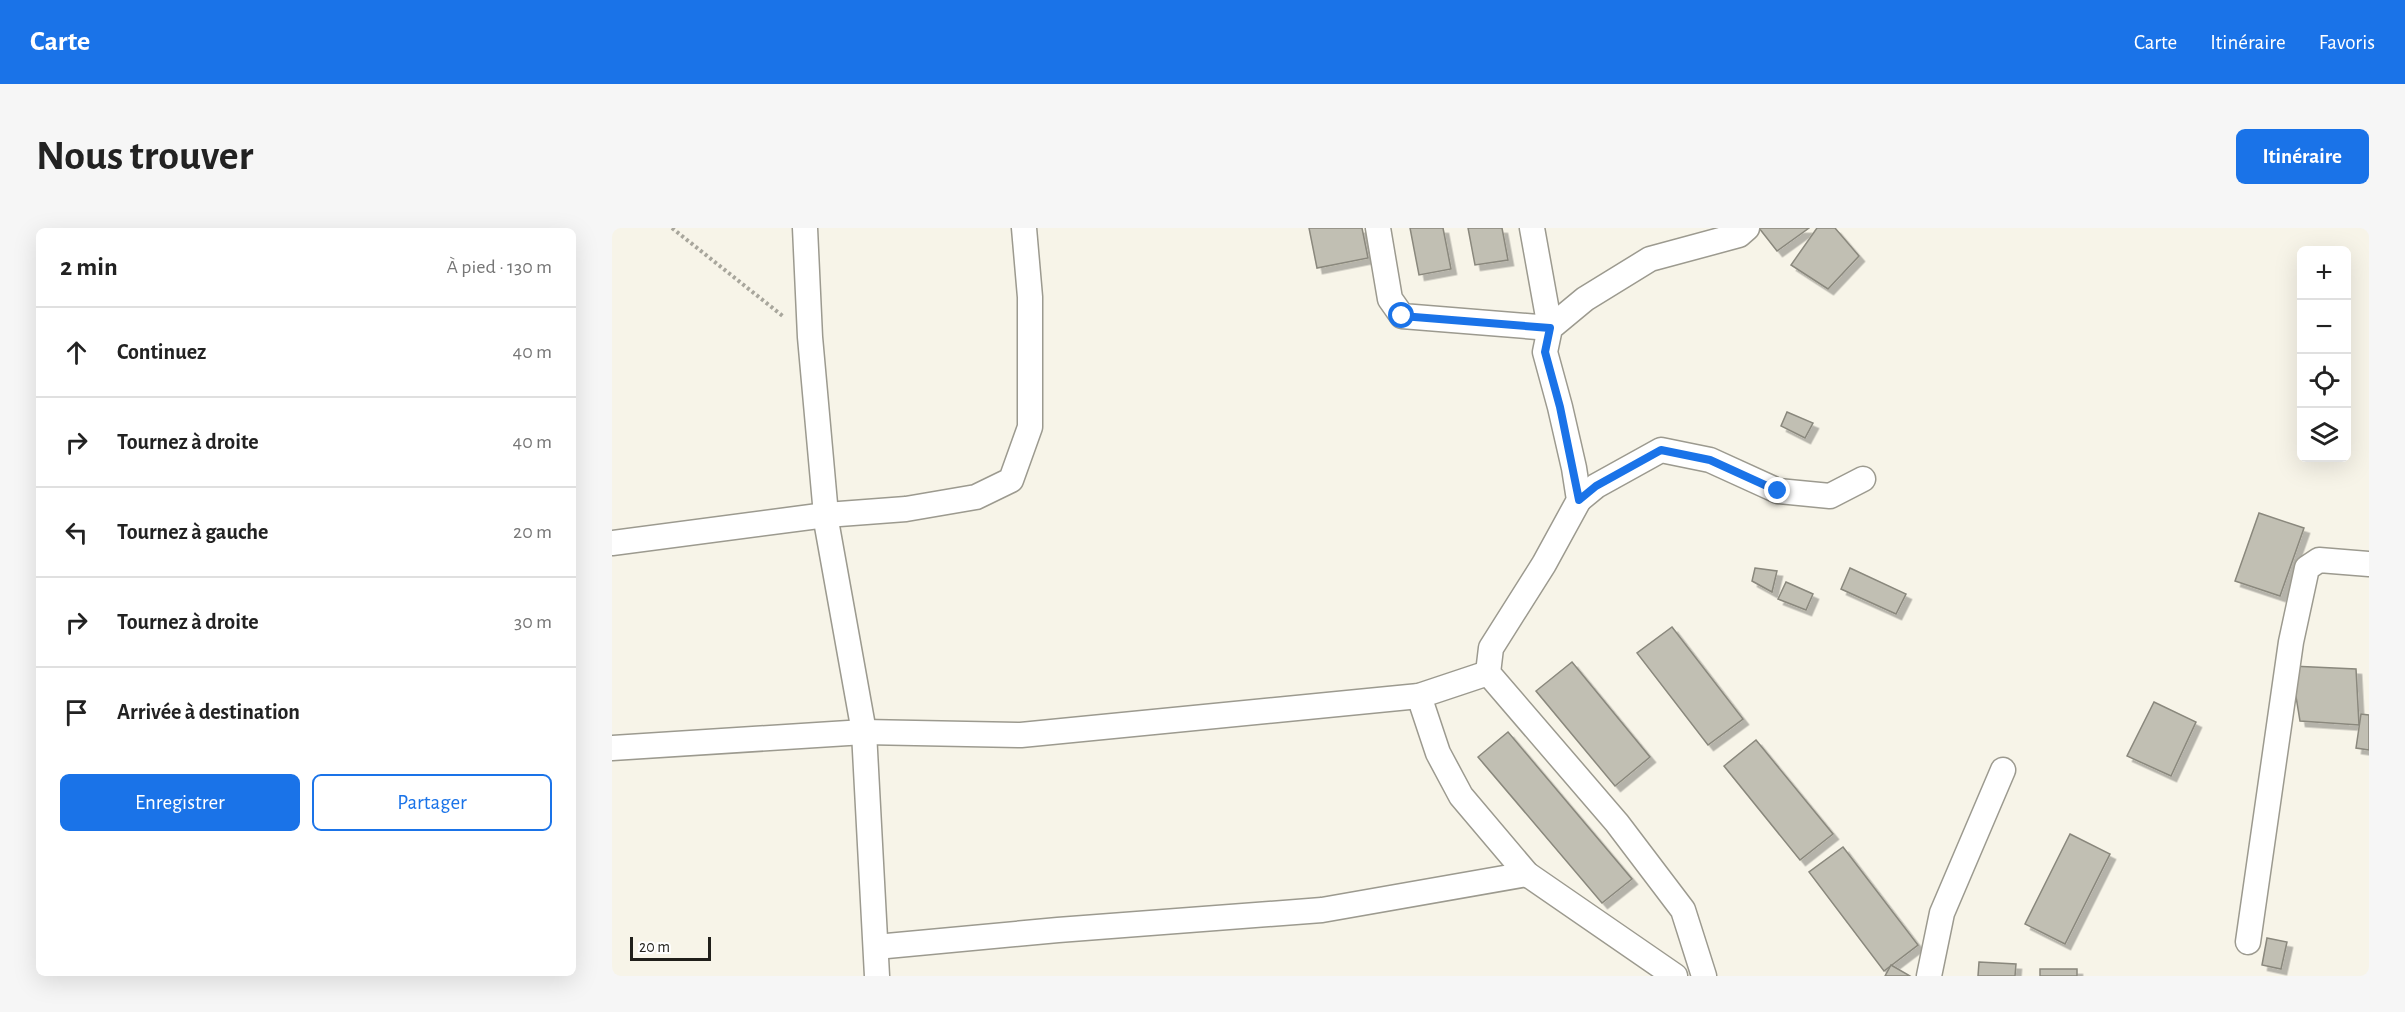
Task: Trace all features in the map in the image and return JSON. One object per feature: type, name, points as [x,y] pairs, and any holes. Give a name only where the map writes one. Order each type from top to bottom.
[{"type":"street","points":[[805,228],[810,337],[826,515],[864,732],[877,976]]},
{"type":"street","points":[[612,543],[826,515],[906,509],[976,497],[1011,480],[1030,427],[1030,297],[1024,228]]},
{"type":"street","points":[[1377,228],[1390,299],[1402,316],[1550,328],[1585,299],[1650,259],[1739,235],[1748,228]]},
{"type":"street","points":[[1532,228],[1550,328],[1545,352],[1562,417],[1579,500]]},
{"type":"street","points":[[1704,976],[1683,910],[1617,823],[1488,673],[1491,648],[1544,564],[1579,500],[1604,481],[1661,450],[1710,460],[1778,491],[1830,496],[1863,479]]},
{"type":"street","points":[[2248,942],[2291,642],[2307,568],[2319,560],[2369,564]]},
{"type":"street","points":[[612,748],[864,732],[1021,735],[1419,696],[1488,673]]},
{"type":"street","points":[[1419,696],[1438,753],[1461,796],[1527,874],[1675,976]]},
{"type":"street","points":[[1929,976],[1942,914],[2003,770]]},
{"type":"street","points":[[876,947],[1058,930],[1322,910],[1527,874]]},
{"type":"path","points":[[672,228],[810,337]]},
{"type":"building","points":[[1309,228],[1362,228],[1368,258],[1317,268]]},
{"type":"building","points":[[1410,228],[1443,228],[1451,269],[1419,275]]},
{"type":"building","points":[[1468,228],[1502,228],[1508,260],[1475,265]]},
{"type":"building","points":[[1759,228],[1809,228],[1777,251]]},
{"type":"building","points":[[1817,228],[1835,228],[1859,256],[1828,289],[1791,265]]},
{"type":"building","points":[[1787,412],[1813,423],[1805,438],[1781,426]]},
{"type":"building","points":[[2259,513],[2304,528],[2280,596],[2235,581]]},
{"type":"building","points":[[1755,568],[1777,571],[1772,592],[1752,581]]},
{"type":"building","points":[[1850,568],[1906,594],[1896,614],[1841,589]]},
{"type":"building","points":[[1786,582],[1813,594],[1806,610],[1778,599]]},
{"type":"building","points":[[1672,627],[1743,719],[1708,745],[1637,653]]},
{"type":"building","points":[[1572,662],[1650,757],[1615,786],[1536,691]]},
{"type":"building","points":[[2291,666],[2356,669],[2359,725],[2300,721]]},
{"type":"building","points":[[2154,702],[2196,722],[2171,776],[2127,756]]},
{"type":"building","points":[[2361,714],[2369,715],[2369,750],[2356,748]]},
{"type":"building","points":[[1508,732],[1632,879],[1602,903],[1478,757]]},
{"type":"building","points":[[1756,740],[1833,834],[1800,860],[1724,766]]},
{"type":"building","points":[[2070,834],[2110,854],[2065,944],[2025,924]]},
{"type":"building","points":[[1843,847],[1918,945],[1884,971],[1809,872]]},
{"type":"building","points":[[2267,938],[2287,942],[2281,969],[2262,965]]},
{"type":"building","points":[[1979,962],[2016,964],[2015,976],[1978,976]]},
{"type":"building","points":[[1891,965],[1910,976],[1885,976]]},
{"type":"building","points":[[2040,969],[2077,969],[2077,976],[2040,976]]},
{"type":"route","points":[[1402,316],[1550,328],[1545,352],[1560,407],[1579,500],[1596,486],[1661,450],[1710,460],[1778,491]]}]
